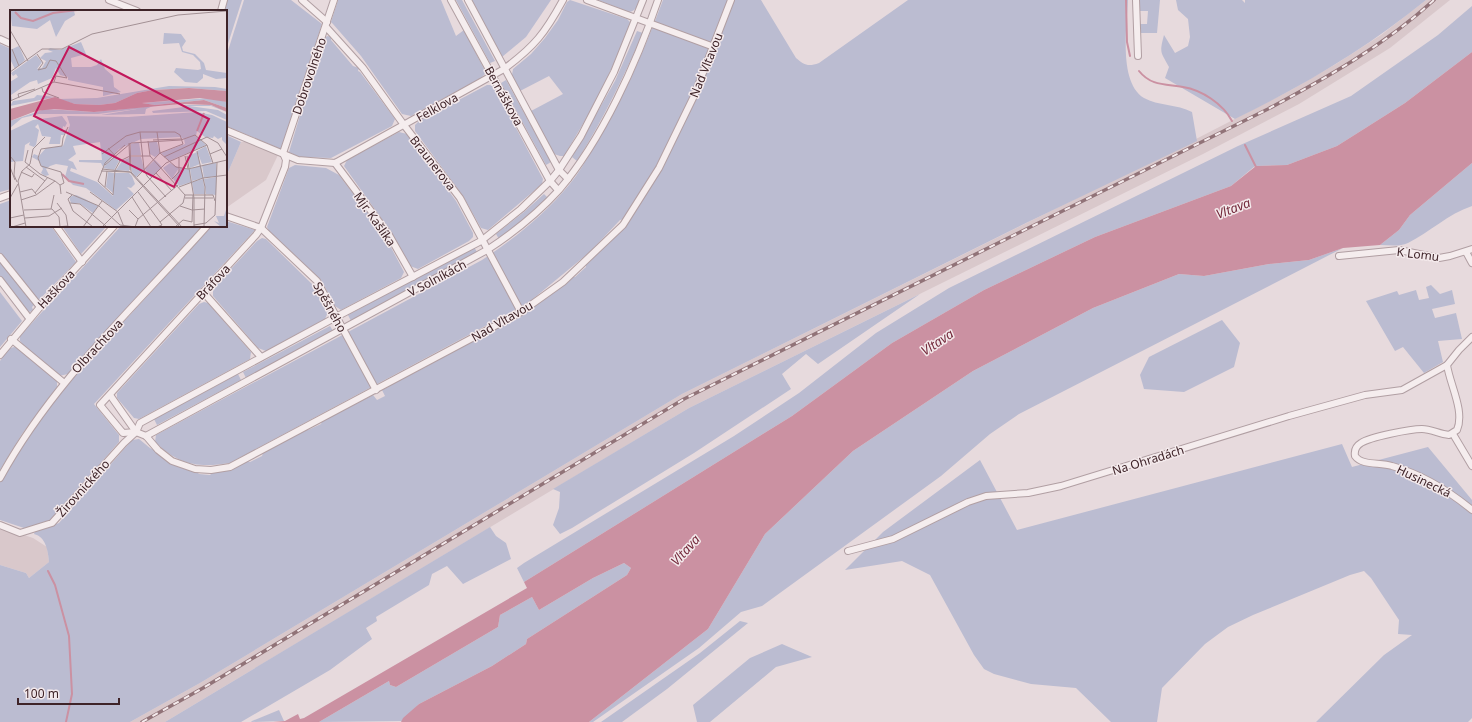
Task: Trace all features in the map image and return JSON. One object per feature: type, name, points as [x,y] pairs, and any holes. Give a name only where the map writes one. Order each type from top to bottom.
[{"type":"street","points":[[109,0],[134,10]]},
{"type":"street","points":[[221,10],[224,0]]},
{"type":"street","name":"Braunerova","points":[[302,0],[326,24],[363,68],[404,125],[460,198],[521,312]]},
{"type":"street","name":"Dobrovolného","points":[[283,153],[334,0]]},
{"type":"street","name":"Bernáškova","points":[[451,0],[550,181],[558,190]]},
{"type":"street","name":"Bernáškova","points":[[468,0],[559,170],[568,179]]},
{"type":"street","name":"Felklova","points":[[335,162],[493,76],[528,52],[546,31],[563,0]]},
{"type":"street","points":[[587,0],[714,47]]},
{"type":"street","name":"V Solníkách","points":[[136,432],[140,423],[336,317],[482,241],[502,225],[550,181],[581,136],[599,101],[643,0]]},
{"type":"street","name":"V Solníkách","points":[[146,436],[487,250],[511,234],[568,179],[588,148],[630,72],[658,0]]},
{"type":"street","name":"Nad Vltavou","points":[[146,436],[158,450],[178,463],[195,469],[211,470],[230,467],[521,312],[563,282],[622,225],[659,168],[694,96],[731,0]]},
{"type":"street","points":[[1136,0],[1138,56]]},
{"type":"street","points":[[0,39],[10,44]]},
{"type":"street","points":[[227,130],[298,160],[335,162]]},
{"type":"street","name":"Bráfova","points":[[110,395],[261,228],[285,167],[286,160],[283,153]]},
{"type":"street","name":"Mjr. Kašlíka","points":[[335,162],[389,235],[413,277]]},
{"type":"street","points":[[0,198],[10,194]]},
{"type":"street","name":"Spěšného","points":[[227,216],[261,228],[317,281],[376,390]]},
{"type":"street","points":[[57,227],[82,262]]},
{"type":"street","name":"Haškova","points":[[0,355],[11,339],[113,227]]},
{"type":"street","name":"Olbrachtova","points":[[0,478],[30,427],[63,382],[206,227]]},
{"type":"street","name":"K Lomu","points":[[1340,256],[1400,250],[1439,258],[1469,251]]},
{"type":"street","points":[[1469,251],[1472,263]]},
{"type":"street","points":[[0,257],[40,307]]},
{"type":"street","points":[[0,280],[30,318]]},
{"type":"street","points":[[203,292],[261,357]]},
{"type":"street","points":[[1472,337],[1447,365],[1459,420],[1457,430],[1453,434],[1472,466]]},
{"type":"street","points":[[11,339],[63,382]]},
{"type":"street","name":"Na Ohradách","points":[[848,551],[893,539],[968,502],[986,496],[1028,493],[1054,488],[1127,467],[1289,416],[1365,395],[1396,392],[1407,388],[1447,365]]},
{"type":"street","points":[[136,432],[110,395],[100,405],[123,433],[136,432],[146,436]]},
{"type":"street","name":"Husinecká","points":[[1453,434],[1444,434],[1423,429],[1367,440],[1356,448],[1355,456],[1361,462],[1386,464],[1423,478],[1447,492],[1472,510]]},
{"type":"street","name":"Žirovnického","points":[[0,525],[20,532],[52,523],[124,443],[136,432]]},
{"type":"shaded area","points":[[227,0],[242,0],[227,47],[227,10],[223,10]]},
{"type":"shaded area","points":[[244,0],[291,0],[322,24],[281,149],[227,126],[227,54]]},
{"type":"shaded area","points":[[338,0],[441,0],[456,36],[464,30],[484,69],[485,74],[481,78],[411,116],[402,114],[361,56],[331,22]]},
{"type":"shaded area","points":[[456,0],[462,0],[495,61],[490,63]]},
{"type":"shaded area","points":[[472,0],[551,0],[526,37],[502,57]]},
{"type":"shaded area","points":[[570,0],[627,19],[630,22],[630,26],[600,95],[564,156],[560,156],[554,154],[531,111],[563,94],[549,76],[520,91],[512,75],[513,69],[531,54],[545,38],[558,20],[567,2]]},
{"type":"shaded area","points":[[598,0],[640,0],[635,9],[629,12]]},
{"type":"shaded area","points":[[663,0],[761,0],[796,58],[804,64],[812,65],[819,63],[908,0],[1128,0],[1126,53],[1130,80],[1136,90],[1149,101],[1186,109],[1192,112],[1197,141],[1026,223],[682,394],[200,683],[130,722],[0,722],[0,565],[26,573],[29,578],[49,562],[46,545],[41,538],[34,534],[35,531],[59,523],[132,440],[139,439],[150,448],[196,471],[199,474],[210,475],[213,472],[247,461],[250,462],[262,456],[263,453],[305,430],[321,424],[322,421],[373,395],[377,400],[385,396],[382,390],[388,387],[388,385],[426,367],[427,364],[470,340],[473,341],[487,334],[489,330],[533,308],[533,306],[571,277],[575,277],[586,267],[586,263],[626,225],[632,217],[620,220],[591,251],[528,303],[230,463],[199,465],[190,463],[172,456],[155,442],[156,435],[482,260],[506,244],[528,226],[560,196],[586,161],[624,93]]},
{"type":"shaded area","points":[[1138,0],[1160,0],[1157,33],[1137,33],[1137,24],[1147,24],[1148,11],[1138,11]]},
{"type":"shaded area","points":[[1176,0],[1242,0],[1245,3],[1245,0],[1426,0],[1404,18],[1358,50],[1310,80],[1235,119],[1165,78],[1169,67],[1161,50],[1164,35],[1175,53],[1188,46],[1190,37],[1188,19],[1178,10]]},
{"type":"shaded area","points":[[1426,0],[1450,0],[1390,48],[1299,104],[1203,154],[689,408],[165,722],[130,722],[200,683],[682,394],[1196,139],[1291,90],[1336,64],[1381,35]]},
{"type":"shaded area","points":[[1472,6],[1472,52],[1405,103],[1337,146],[1287,165],[1255,166],[1231,186],[1095,237],[984,290],[892,343],[792,416],[524,582],[517,568],[524,563],[734,436],[799,393],[876,333],[949,288],[1238,146],[1351,96],[1438,35]]},
{"type":"shaded area","points":[[637,31],[643,33],[628,66],[604,114],[577,161],[572,157],[615,81]]},
{"type":"shaded area","points":[[325,37],[331,37],[331,40],[353,66],[359,68],[358,71],[395,119],[392,126],[331,158],[299,157],[289,152],[311,79],[314,78],[326,42]]},
{"type":"shaded area","points":[[0,44],[10,49],[10,189],[0,192]]},
{"type":"shaded area","points":[[506,80],[551,162],[546,165],[501,83]]},
{"type":"shaded area","points":[[487,85],[495,88],[543,179],[542,184],[488,230],[481,228],[463,196],[415,131],[415,125],[419,121]]},
{"type":"shaded area","points":[[399,132],[407,134],[456,201],[473,233],[473,237],[469,241],[418,269],[410,266],[391,232],[344,166],[347,160]]},
{"type":"shaded area","points":[[227,135],[241,142],[227,175]]},
{"type":"shaded area","points":[[241,142],[248,142],[278,155],[266,180],[227,207],[227,175]]},
{"type":"shaded area","points":[[1472,163],[1472,206],[1447,218],[1408,243],[1398,245],[1380,245],[1399,230],[1410,215]]},
{"type":"shaded area","points":[[295,165],[326,168],[339,175],[385,236],[404,272],[401,278],[341,310],[335,306],[321,280],[269,231],[267,227],[289,168]]},
{"type":"shaded area","points":[[544,194],[548,198],[527,218],[499,239],[496,234]]},
{"type":"shaded area","points":[[10,200],[10,227],[52,227],[76,262],[32,307],[33,310],[30,312],[25,310],[0,276],[0,204]]},
{"type":"shaded area","points":[[227,221],[255,230],[94,404],[119,435],[119,442],[49,522],[24,528],[0,520],[0,481],[28,433],[70,380],[211,227],[227,227]]},
{"type":"shaded area","points":[[63,227],[106,227],[81,254]]},
{"type":"shaded area","points":[[120,227],[204,227],[68,374],[59,376],[24,346],[20,341],[20,336]]},
{"type":"shaded area","points":[[262,238],[266,239],[313,285],[328,312],[325,319],[266,351],[258,348],[213,296],[213,288],[257,241]]},
{"type":"shaded area","points":[[474,247],[477,252],[351,321],[348,315]]},
{"type":"shaded area","points":[[1343,248],[1019,414],[990,434],[941,476],[762,606],[741,612],[699,648],[593,722],[589,722],[708,629],[765,534],[853,451],[973,371],[1093,308],[1179,274],[1204,276],[1269,264],[1309,260]]},
{"type":"shaded area","points":[[1431,285],[1440,294],[1452,290],[1455,304],[1432,309],[1435,318],[1456,313],[1462,339],[1438,341],[1443,362],[1424,373],[1403,347],[1395,351],[1366,301],[1397,291],[1399,295],[1416,290],[1419,300],[1429,298],[1426,287]]},
{"type":"shaded area","points":[[0,292],[22,321],[0,347]]},
{"type":"shaded area","points":[[920,294],[818,364],[806,354],[782,374],[791,389],[694,453],[572,528],[560,534],[553,525],[559,508],[560,492],[553,489],[689,408]]},
{"type":"shaded area","points":[[204,302],[208,303],[251,352],[250,359],[139,419],[134,418],[117,398],[117,393],[199,304]]},
{"type":"shaded area","points":[[1222,320],[1240,343],[1234,367],[1184,392],[1144,389],[1140,375],[1149,357]]},
{"type":"shaded area","points":[[330,326],[333,331],[246,378],[243,372]]},
{"type":"shaded area","points":[[14,347],[18,348],[54,378],[57,381],[57,387],[22,434],[0,470],[0,361],[8,349]]},
{"type":"shaded area","points":[[238,374],[241,380],[157,425],[154,419]]},
{"type":"shaded area","points":[[1342,444],[1352,467],[1428,447],[1472,500],[1472,718],[1468,722],[1316,722],[1384,655],[1412,635],[1398,634],[1399,620],[1371,578],[1364,571],[1350,575],[1253,615],[1228,627],[1205,644],[1162,688],[1157,722],[1111,722],[1076,688],[1031,684],[994,674],[984,669],[974,655],[930,575],[902,561],[845,570],[883,532],[980,460],[1017,530]]},
{"type":"shaded area","points":[[0,527],[33,538],[47,547],[49,562],[29,578],[26,573],[0,565]]},
{"type":"shaded area","points":[[490,527],[496,536],[506,543],[511,559],[463,584],[447,566],[432,574],[429,585],[376,617],[377,621],[366,628],[372,639],[330,670],[241,722],[165,722]]},
{"type":"shaded area","points":[[624,563],[631,568],[627,575],[527,639],[526,644],[492,666],[419,704],[403,721],[319,722],[389,681],[390,685],[396,687],[498,627],[500,615],[532,597],[539,610],[593,578]]},
{"type":"shaded area","points":[[740,621],[748,623],[667,689],[622,722],[601,722],[700,653]]},
{"type":"shaded area","points":[[782,644],[812,657],[776,667],[710,722],[697,722],[693,705],[750,658]]},
{"type":"shaded area","points":[[279,710],[284,721],[251,722],[252,721]]},
{"type":"water","name":"Vltava","points":[[1472,52],[1472,163],[1410,215],[1399,230],[1380,245],[1343,248],[1309,260],[1269,264],[1204,276],[1179,274],[1093,308],[973,371],[853,451],[765,534],[708,629],[589,722],[401,722],[403,718],[419,704],[492,666],[526,644],[527,639],[627,575],[631,568],[624,563],[593,578],[539,610],[532,597],[500,615],[498,627],[396,687],[390,685],[389,681],[319,722],[273,722],[285,721],[298,714],[300,719],[304,718],[527,588],[524,582],[792,416],[892,343],[984,290],[1095,237],[1231,186],[1256,166],[1287,165],[1337,146],[1405,103]]},
{"type":"waterway","points":[[1126,0],[1127,42],[1130,56]]},
{"type":"waterway","points":[[1139,71],[1153,82],[1197,91],[1218,104],[1232,121]]},
{"type":"waterway","points":[[1245,145],[1256,167]]},
{"type":"waterway","points":[[48,571],[55,585],[69,636],[72,694],[66,722]]},
{"type":"railway","points":[[142,722],[203,688],[684,399],[1268,109],[1354,60],[1396,32],[1434,0]]}]
